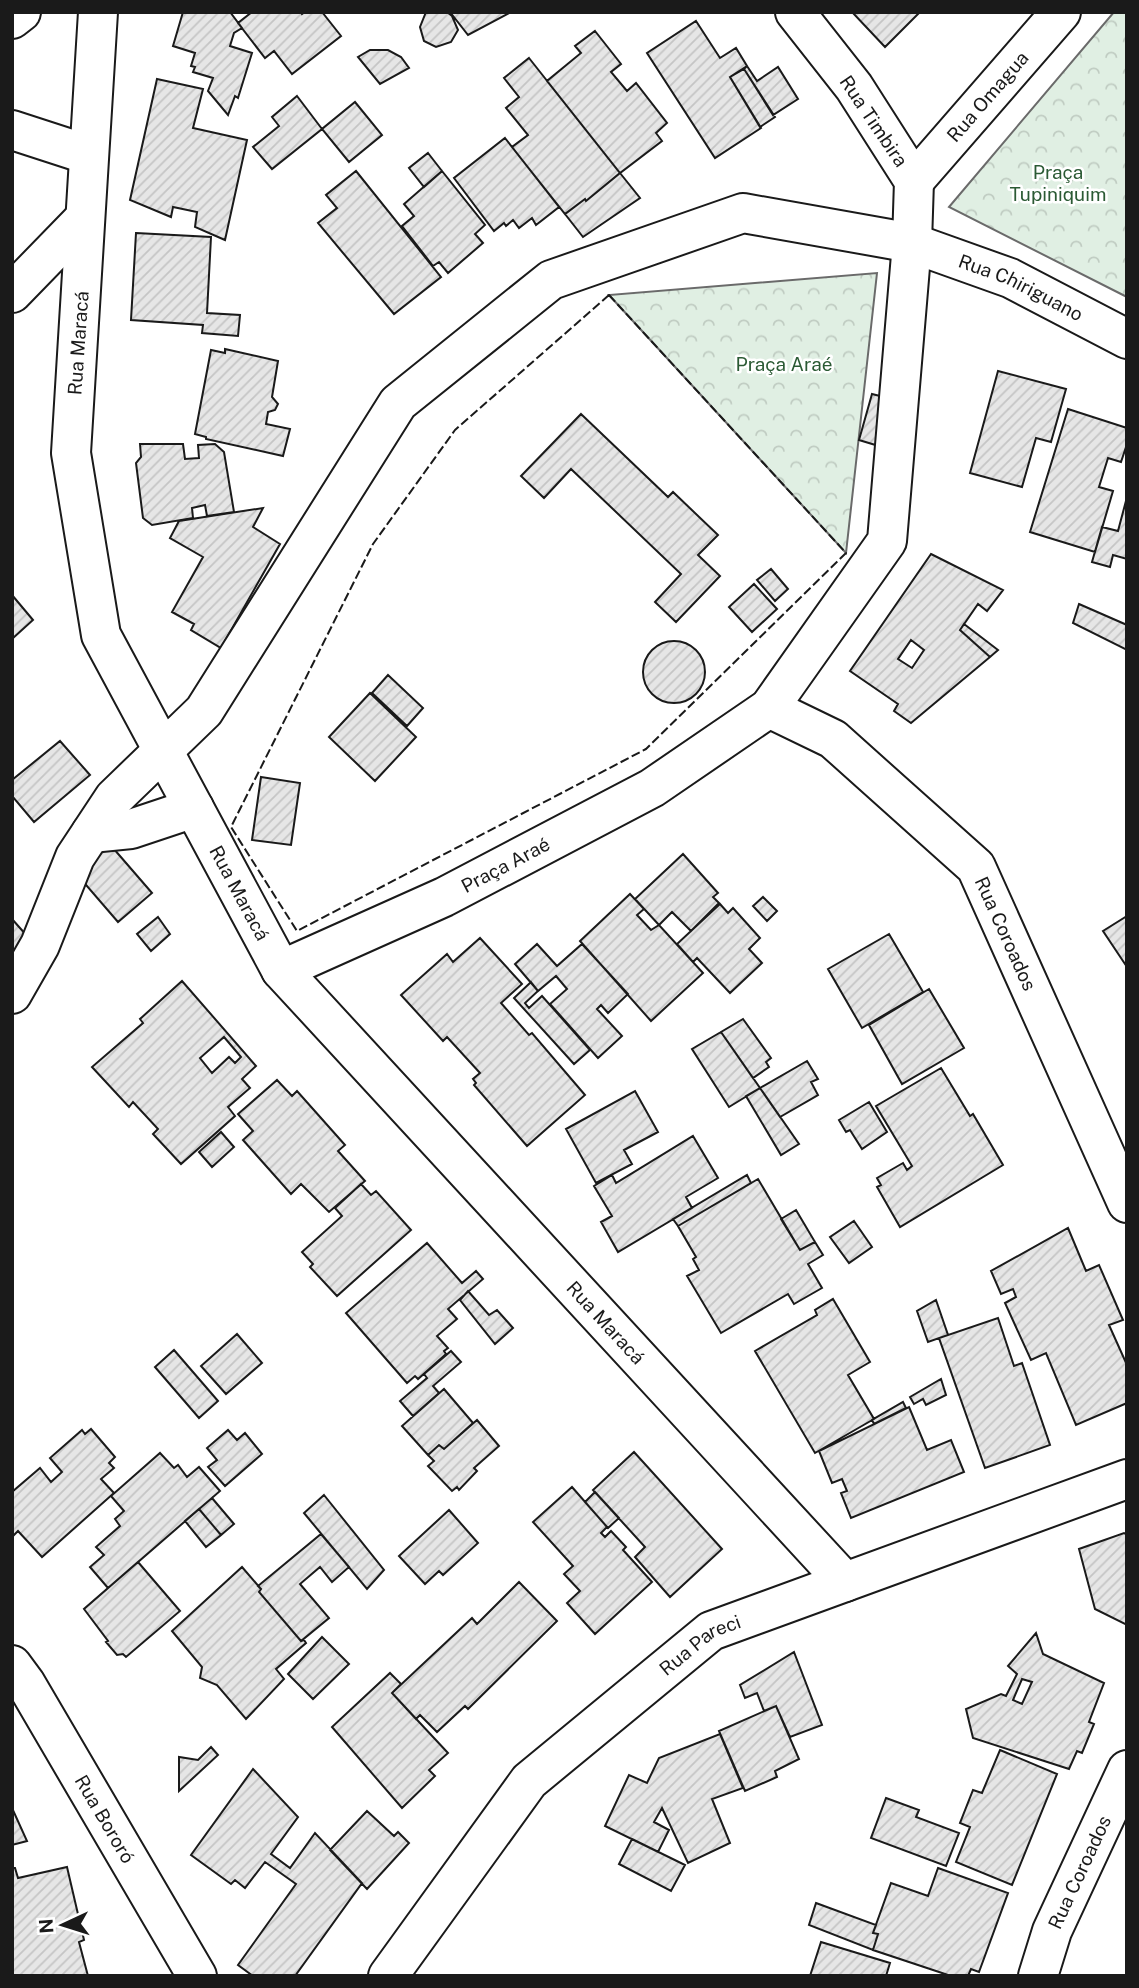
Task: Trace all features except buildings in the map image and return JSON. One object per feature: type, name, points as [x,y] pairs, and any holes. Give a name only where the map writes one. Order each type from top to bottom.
[{"type":"street","points":[[12,19],[21,12]]},
{"type":"street","name":"Rua Maracá","points":[[98,12],[71,453],[102,635],[281,970],[845,1582]]},
{"type":"street","name":"Rua Timbira","points":[[795,12],[854,87],[914,181],[912,243]]},
{"type":"street","name":"Rua Omagua","points":[[914,181],[1061,12]]},
{"type":"street","points":[[12,130],[89,155]]},
{"type":"street","points":[[12,994],[40,945],[75,857],[114,798],[204,711],[398,403],[551,280],[743,213],[912,243]]},
{"type":"street","points":[[12,293],[86,218]]},
{"type":"street","name":"Rua Chiriguano","points":[[912,243],[1010,278],[1127,339]]},
{"type":"street","name":"Praça Araé","points":[[281,970],[444,897],[652,788],[769,708],[887,541],[912,243]]},
{"type":"street","name":"Rua Coroados","points":[[769,708],[833,739],[976,867],[1127,1203]]},
{"type":"street","points":[[91,833],[131,829],[194,808]]},
{"type":"street","name":"Rua Pareci","points":[[388,1976],[529,1781],[711,1631],[1127,1479]]},
{"type":"street","name":"Rua Bororó","points":[[12,1665],[26,1684],[197,1976]]},
{"type":"street","name":"Rua Coroados","points":[[1038,1976],[1052,1931],[1127,1770]]},
{"type":"green space","name":"Praça Tupiniquim","points":[[1114,12],[1127,12],[1127,297],[949,207]]},
{"type":"green space","name":"Praça Araé","points":[[877,273],[846,553],[609,295]]},
{"type":"fence","points":[[609,295],[846,553],[646,749],[297,931],[231,827],[373,544],[455,430],[609,295]]}]
